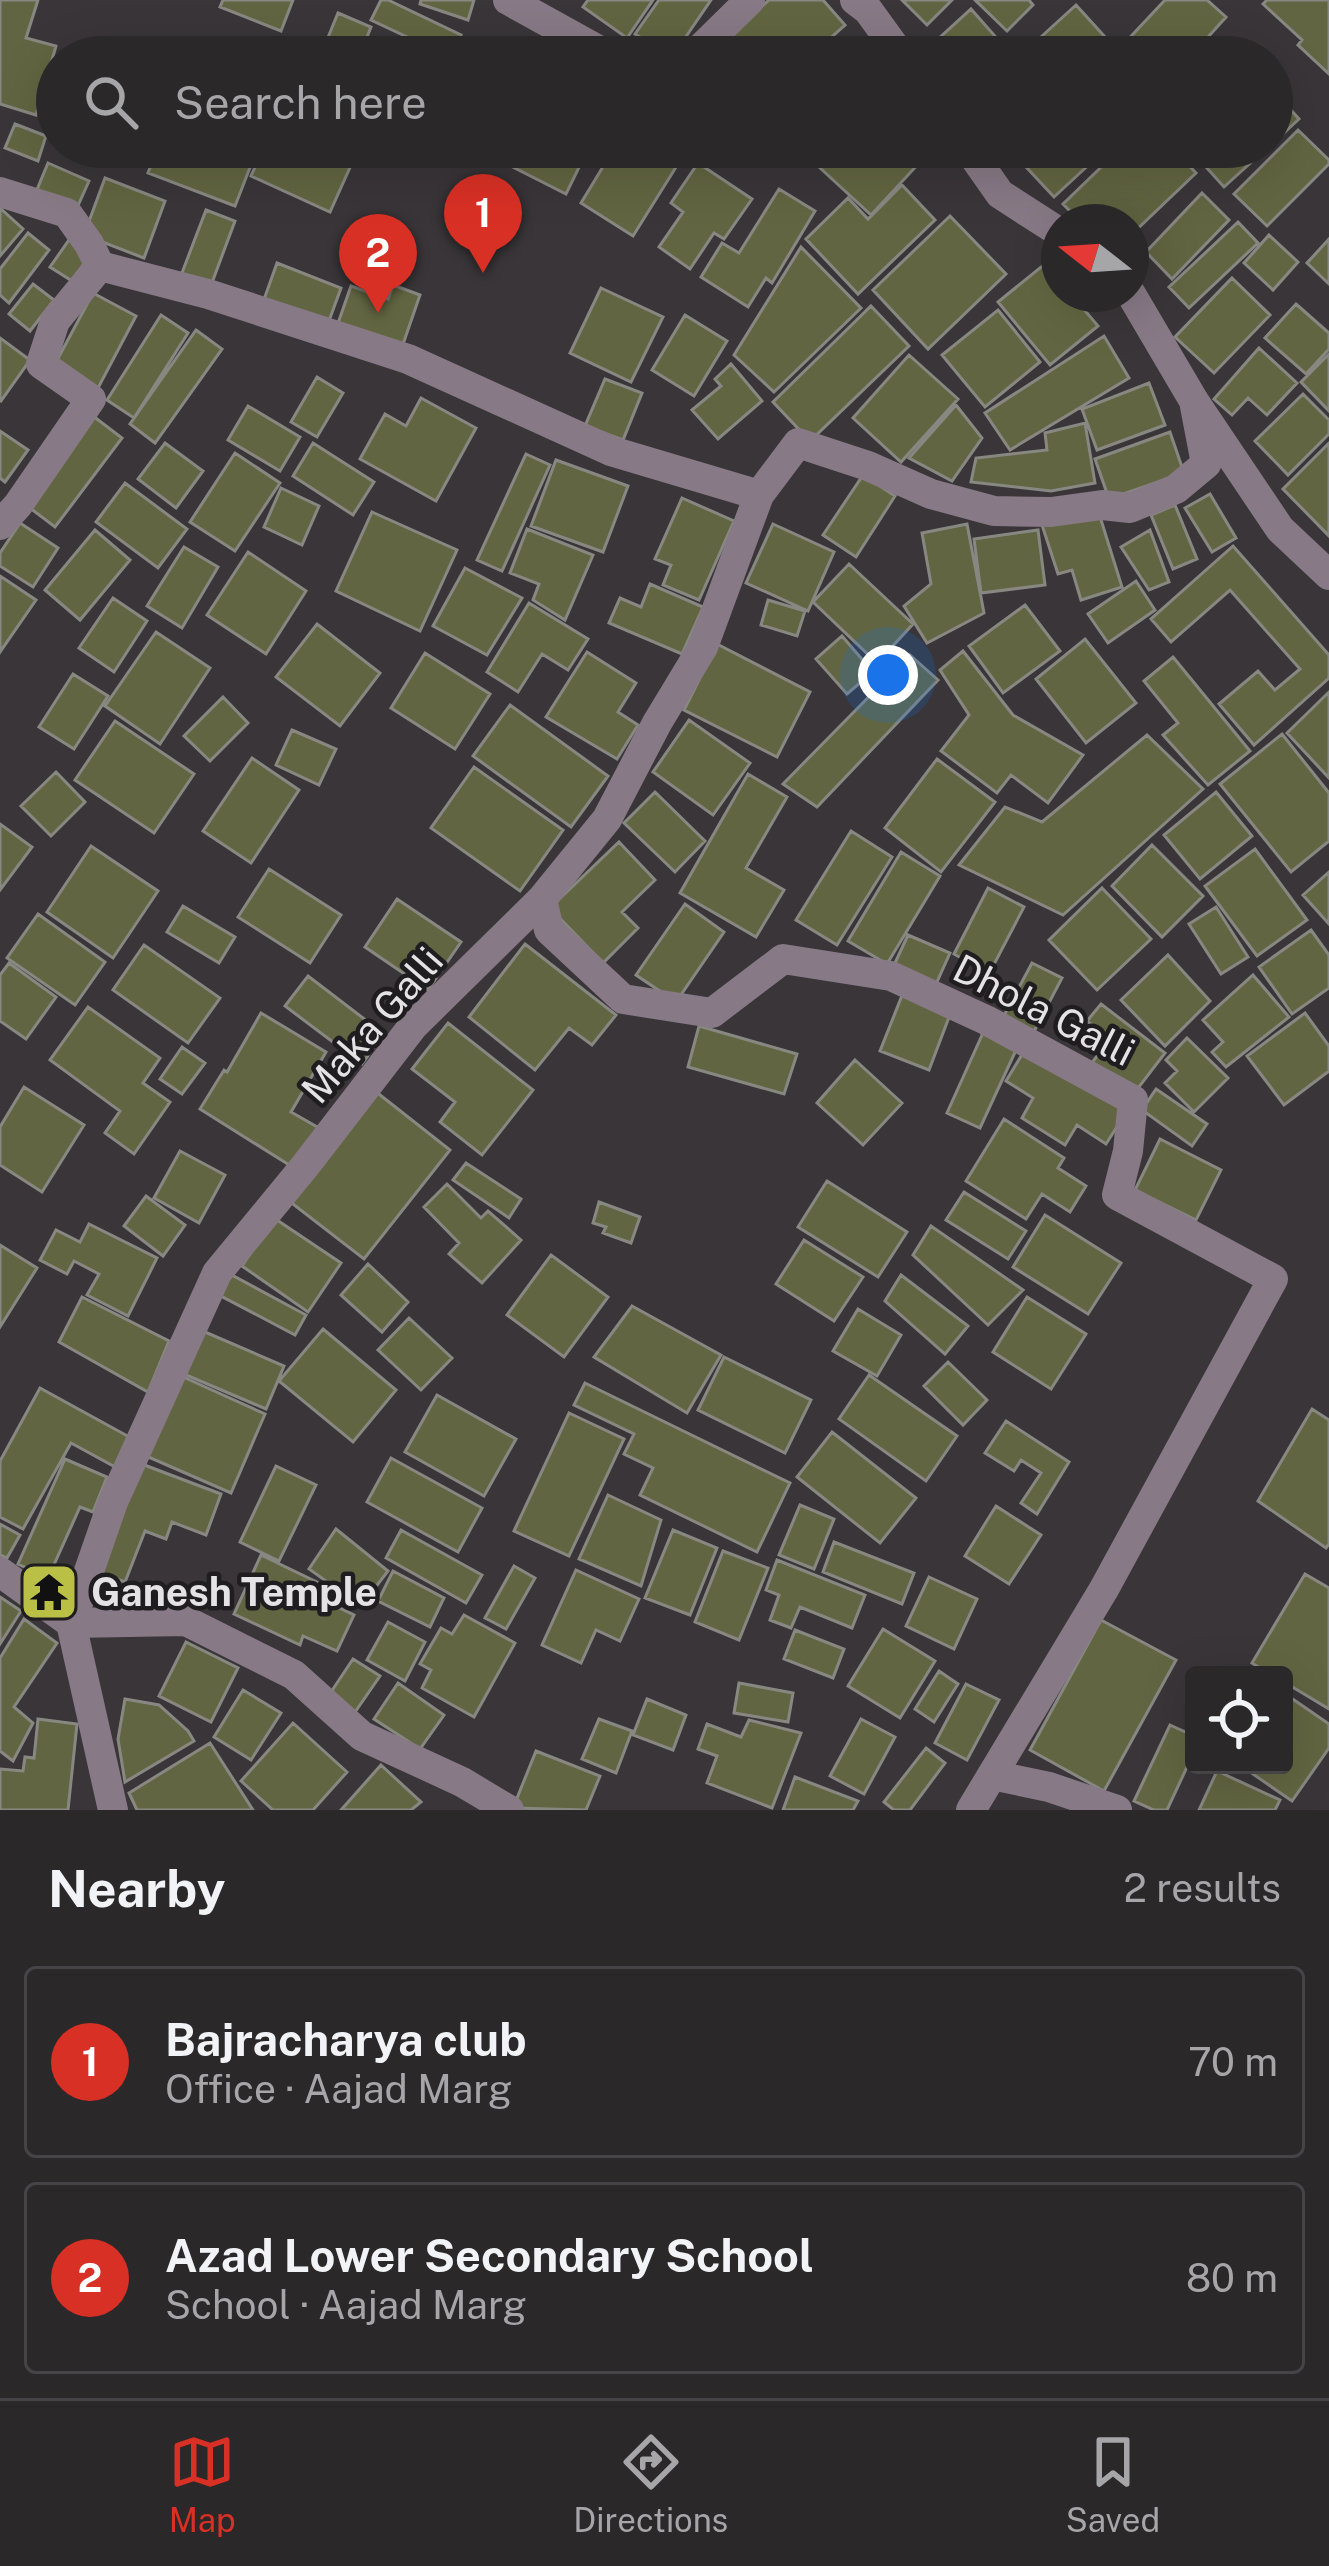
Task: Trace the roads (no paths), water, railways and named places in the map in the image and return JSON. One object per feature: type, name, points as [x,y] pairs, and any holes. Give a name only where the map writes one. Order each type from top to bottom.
[{"type":"street","points":[[508,0],[573,36]]},
{"type":"street","points":[[713,36],[750,0]]},
{"type":"street","points":[[854,0],[868,10],[887,36]]},
{"type":"street","points":[[982,168],[1000,194],[1041,220]]},
{"type":"street","points":[[0,192],[67,213],[100,266],[408,359],[611,451],[759,495]]},
{"type":"street","points":[[0,525],[91,399],[41,364],[55,321],[100,266]]},
{"type":"street","points":[[1142,312],[1194,401],[1280,529],[1329,575]]},
{"type":"street","name":"Maka Galli","points":[[71,1624],[113,1502],[217,1273],[413,1026],[542,899],[607,819],[703,647],[759,495],[798,443],[931,494],[994,511],[1051,512],[1102,505],[1130,508],[1176,490],[1206,464],[1194,401]]},
{"type":"street","name":"Dhola Galli","points":[[542,899],[548,930],[622,999],[712,1013],[783,959],[891,976],[986,1020],[1133,1100],[1117,1195],[1273,1279],[1104,1589],[971,1810]]},
{"type":"street","points":[[0,1572],[71,1624],[186,1621],[294,1675],[362,1736],[462,1782],[509,1810]]},
{"type":"street","points":[[71,1624],[113,1810]]},
{"type":"street","points":[[992,1775],[1117,1810]]},
{"type":"place","name":"Bajracharya club","points":[[483,273]]},
{"type":"place","name":"Azad Lower Secondary School","points":[[378,313]]},
{"type":"place","name":"Ganesh Temple","points":[[49,1592]]}]
